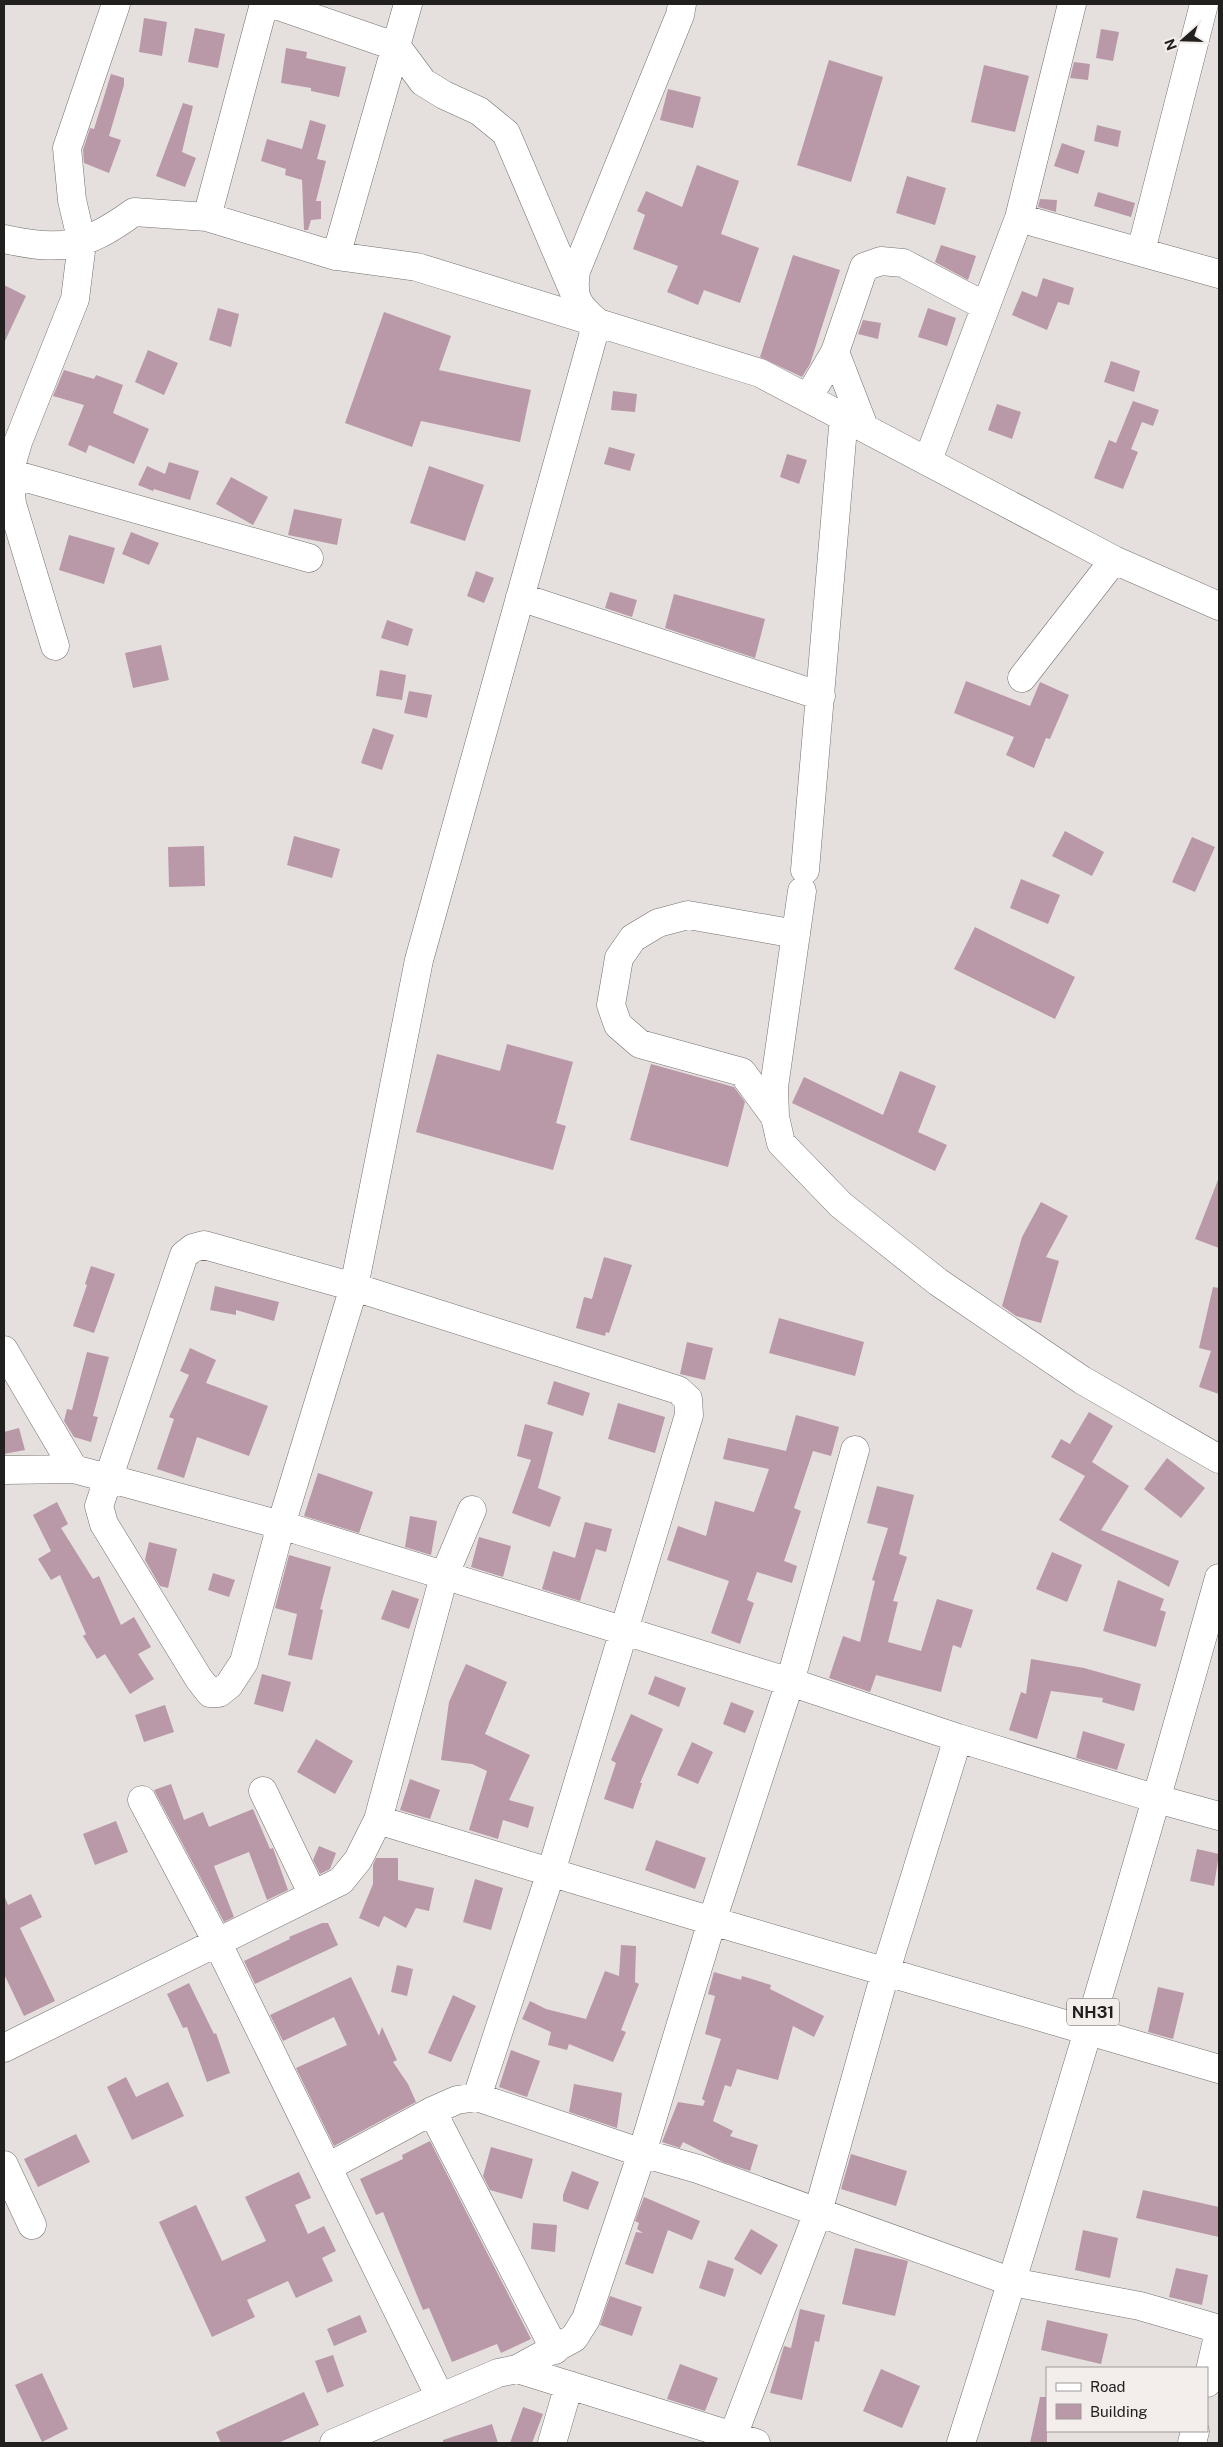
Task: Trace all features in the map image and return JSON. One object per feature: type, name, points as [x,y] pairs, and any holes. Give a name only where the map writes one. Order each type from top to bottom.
[{"type":"main road","points":[[54,646],[12,504],[9,473],[18,442],[76,300],[82,243],[72,200],[67,148],[116,4]]},
{"type":"main road","points":[[207,217],[264,4]]},
{"type":"main road","points":[[273,4],[396,48],[423,82],[444,95],[479,111],[506,133],[580,308],[597,322]]},
{"type":"main road","points":[[336,256],[408,4]]},
{"type":"main road","points":[[573,290],[576,271],[680,15],[682,4]]},
{"type":"main road","points":[[928,460],[1019,218],[1072,4]]},
{"type":"main road","points":[[1141,252],[1204,4]]},
{"type":"main road","points":[[4,239],[38,246],[82,243],[110,229],[134,212],[207,217],[336,256],[417,266],[760,373],[928,460],[1114,560],[1219,606]]},
{"type":"main road","points":[[1019,218],[1219,274]]},
{"type":"main road","points":[[808,398],[835,352],[864,267],[881,260],[903,263],[985,306]]},
{"type":"main road","points":[[477,2098],[551,1872],[624,1631],[689,1415],[688,1400],[678,1390],[354,1287],[204,1245],[193,1248],[184,1255],[99,1506],[104,1524],[210,1693],[219,1693],[229,1685],[244,1662],[281,1525],[354,1287],[419,960],[597,322]]},
{"type":"main road","points":[[835,352],[854,422],[821,696],[804,881],[774,1087],[775,1117],[782,1143],[841,1206],[938,1282],[1082,1380],[1219,1459]]},
{"type":"main road","points":[[9,473],[309,558]]},
{"type":"main road","points":[[1022,678],[1114,560]]},
{"type":"main road","points":[[520,597],[821,696]]},
{"type":"main road","points":[[775,1117],[742,1072],[640,1044],[618,1025],[611,1005],[619,958],[633,938],[658,923],[688,916],[796,934]]},
{"type":"main road","points":[[4,1350],[74,1469]]},
{"type":"main road","points":[[334,2443],[498,2373],[517,2369],[574,2338],[586,2319],[642,2153],[712,1920],[790,1682],[855,1450]]},
{"type":"main road","points":[[4,1470],[74,1469],[281,1525],[790,1682],[958,1738],[1219,1816]]},
{"type":"main road","points":[[4,2048],[341,1881],[358,1860],[378,1820],[444,1576],[472,1510]]},
{"type":"main road","name":"NH31","points":[[961,2443],[1012,2282],[1157,1799],[1219,1578]]},
{"type":"main road","points":[[517,2369],[744,2440],[818,2212],[886,1970],[958,1738]]},
{"type":"main road","points":[[264,1791],[314,1895]]},
{"type":"main road","points":[[142,1800],[217,1942],[440,2397]]},
{"type":"main road","points":[[378,1820],[1219,2069]]},
{"type":"main road","points":[[328,2167],[432,2111],[457,2100],[477,2098],[642,2153],[698,2169],[1012,2282],[1140,2306],[1219,2331],[1208,2379]]},
{"type":"main road","points":[[432,2111],[555,2350]]},
{"type":"main road","points":[[4,2165],[32,2225]]},
{"type":"main road","points":[[552,2443],[569,2385]]},
{"type":"building","points":[[144,18],[167,22],[162,56],[139,52]]},
{"type":"building","points":[[195,28],[225,34],[218,68],[188,62]]},
{"type":"building","points":[[1101,29],[1119,32],[1113,61],[1096,58]]},
{"type":"building","points":[[286,48],[307,52],[306,58],[346,67],[339,97],[311,91],[311,88],[281,83]]},
{"type":"building","points":[[829,60],[883,77],[851,182],[797,165]]},
{"type":"building","points":[[1074,62],[1090,64],[1088,80],[1070,78]]},
{"type":"building","points":[[984,65],[1029,76],[1015,132],[971,122]]},
{"type":"building","points":[[111,74],[124,78],[124,85],[109,136],[121,140],[109,173],[84,163],[83,150],[90,128],[94,129]]},
{"type":"building","points":[[668,89],[701,97],[693,128],[660,120]]},
{"type":"building","points":[[183,103],[193,106],[182,152],[196,158],[185,187],[156,176]]},
{"type":"building","points":[[310,120],[326,125],[317,159],[326,161],[316,201],[321,201],[321,219],[311,220],[308,230],[304,230],[302,180],[285,175],[286,169],[261,161],[267,139],[302,149]]},
{"type":"building","points":[[1097,125],[1121,131],[1118,147],[1094,141]]},
{"type":"building","points":[[1062,143],[1085,151],[1078,174],[1054,166]]},
{"type":"building","points":[[697,165],[739,181],[721,234],[759,248],[740,303],[704,290],[698,305],[667,292],[678,266],[633,249],[645,215],[637,211],[646,191],[682,207]]},
{"type":"building","points":[[907,176],[946,188],[935,225],[896,213]]},
{"type":"building","points":[[1098,192],[1135,203],[1131,217],[1094,206]]},
{"type":"building","points":[[1040,199],[1057,200],[1056,212],[1038,207]]},
{"type":"building","points":[[941,245],[976,256],[968,280],[935,262]]},
{"type":"building","points":[[793,255],[840,270],[810,364],[802,377],[760,357]]},
{"type":"building","points":[[1043,278],[1074,288],[1069,305],[1058,302],[1047,330],[1012,315],[1022,291],[1037,297]]},
{"type":"building","points":[[4,285],[26,296],[4,343]]},
{"type":"building","points":[[218,308],[239,314],[231,347],[209,340]]},
{"type":"building","points":[[928,308],[956,318],[947,346],[918,337]]},
{"type":"building","points":[[384,312],[451,336],[439,370],[531,390],[520,442],[421,421],[412,447],[345,423]]},
{"type":"building","points":[[863,320],[881,323],[878,339],[858,334]]},
{"type":"building","points":[[148,350],[178,363],[164,395],[135,382]]},
{"type":"building","points":[[1111,361],[1140,371],[1134,392],[1104,382]]},
{"type":"building","points":[[64,370],[94,379],[96,375],[123,385],[113,413],[149,429],[134,464],[89,445],[86,453],[68,445],[84,405],[53,396]]},
{"type":"building","points":[[613,391],[637,394],[635,412],[611,410]]},
{"type":"building","points":[[1133,401],[1159,410],[1153,426],[1142,422],[1131,449],[1138,452],[1123,489],[1094,478],[1109,440],[1116,443]]},
{"type":"building","points":[[997,404],[1021,412],[1012,439],[988,430]]},
{"type":"building","points":[[609,447],[635,454],[630,471],[604,464]]},
{"type":"building","points":[[787,454],[807,460],[799,484],[780,477]]},
{"type":"building","points":[[169,462],[199,471],[190,500],[154,489],[153,491],[138,485],[147,466],[165,474]]},
{"type":"building","points":[[429,466],[484,485],[465,541],[410,523]]},
{"type":"building","points":[[231,477],[268,497],[253,525],[216,504]]},
{"type":"building","points":[[294,509],[342,519],[337,545],[288,535]]},
{"type":"building","points":[[131,532],[159,543],[149,565],[122,554]]},
{"type":"building","points":[[69,535],[115,548],[104,584],[59,570]]},
{"type":"building","points":[[476,571],[494,578],[484,603],[467,596]]},
{"type":"building","points":[[610,592],[637,600],[632,617],[605,608]]},
{"type":"building","points":[[674,594],[765,619],[755,658],[665,628]]},
{"type":"building","points":[[387,620],[413,629],[408,646],[381,638]]},
{"type":"building","points":[[161,645],[169,680],[133,688],[125,653]]},
{"type":"building","points":[[380,670],[406,675],[402,700],[376,696]]},
{"type":"building","points":[[966,681],[1030,706],[1040,682],[1069,695],[1050,739],[1046,738],[1034,768],[1006,755],[1014,737],[954,713]]},
{"type":"building","points":[[409,691],[432,695],[427,718],[404,713]]},
{"type":"building","points":[[373,728],[394,735],[382,770],[361,763]]},
{"type":"building","points":[[1065,831],[1104,852],[1092,876],[1052,856]]},
{"type":"building","points":[[294,836],[340,849],[332,878],[287,865]]},
{"type":"building","points":[[1192,837],[1215,847],[1195,892],[1172,882]]},
{"type":"building","points":[[204,846],[205,886],[169,887],[168,847]]},
{"type":"building","points":[[1021,879],[1060,895],[1048,924],[1010,908]]},
{"type":"building","points":[[975,927],[1075,977],[1055,1019],[954,969]]},
{"type":"building","points":[[507,1044],[573,1062],[556,1123],[566,1126],[553,1170],[416,1132],[437,1054],[500,1071]]},
{"type":"building","points":[[651,1064],[734,1087],[745,1102],[728,1167],[630,1140]]},
{"type":"building","points":[[900,1071],[936,1086],[918,1132],[947,1145],[935,1171],[792,1103],[804,1077],[883,1115]]},
{"type":"building","points":[[1219,1180],[1219,1248],[1195,1239]]},
{"type":"building","points":[[1041,1202],[1068,1216],[1046,1257],[1059,1261],[1041,1323],[1016,1316],[1002,1306],[1022,1237]]},
{"type":"building","points":[[604,1257],[632,1265],[609,1333],[606,1332],[605,1336],[576,1328],[584,1297],[592,1299]]},
{"type":"building","points":[[91,1266],[115,1274],[94,1333],[73,1326],[87,1285],[85,1284]]},
{"type":"building","points":[[215,1286],[279,1302],[274,1321],[236,1310],[236,1315],[210,1310]]},
{"type":"building","points":[[1213,1287],[1219,1288],[1219,1394],[1199,1387],[1211,1351],[1199,1348]]},
{"type":"building","points":[[779,1318],[864,1342],[855,1376],[769,1353]]},
{"type":"building","points":[[687,1342],[713,1348],[705,1380],[680,1374]]},
{"type":"building","points":[[190,1348],[216,1360],[206,1383],[268,1406],[249,1456],[197,1437],[184,1478],[157,1469],[174,1419],[169,1417],[189,1375],[180,1371]]},
{"type":"building","points":[[87,1352],[109,1357],[93,1416],[98,1417],[91,1442],[74,1437],[64,1421],[67,1409],[72,1410]]},
{"type":"building","points":[[554,1381],[590,1393],[583,1416],[547,1404]]},
{"type":"building","points":[[618,1403],[665,1417],[655,1453],[608,1439]]},
{"type":"building","points":[[1089,1412],[1113,1426],[1092,1462],[1129,1486],[1101,1530],[1179,1561],[1169,1587],[1059,1520],[1085,1476],[1051,1457],[1061,1439],[1070,1444]]},
{"type":"building","points":[[796,1415],[839,1427],[831,1456],[813,1451],[794,1508],[801,1511],[784,1561],[797,1566],[792,1583],[757,1572],[747,1600],[754,1603],[740,1644],[711,1633],[729,1581],[667,1560],[678,1526],[706,1536],[715,1501],[754,1512],[769,1469],[723,1459],[728,1438],[786,1451]]},
{"type":"building","points":[[525,1424],[553,1432],[538,1488],[561,1497],[550,1527],[512,1513],[531,1460],[517,1456]]},
{"type":"building","points":[[19,1428],[25,1450],[4,1454],[4,1432]]},
{"type":"building","points":[[1167,1458],[1205,1488],[1181,1518],[1144,1489]]},
{"type":"building","points":[[318,1473],[373,1492],[359,1533],[304,1516]]},
{"type":"building","points":[[877,1486],[914,1495],[899,1554],[907,1557],[893,1601],[898,1602],[888,1642],[921,1651],[937,1599],[973,1610],[961,1648],[953,1645],[941,1692],[876,1675],[870,1692],[829,1678],[843,1636],[860,1642],[875,1581],[872,1580],[888,1528],[867,1523]]},
{"type":"building","points":[[57,1502],[68,1524],[61,1528],[93,1579],[99,1576],[121,1625],[134,1617],[151,1647],[138,1654],[154,1679],[130,1694],[105,1654],[97,1659],[83,1636],[86,1634],[60,1575],[51,1580],[38,1559],[51,1551],[33,1515]]},
{"type":"building","points":[[410,1516],[437,1521],[431,1555],[405,1547]]},
{"type":"building","points":[[585,1522],[612,1529],[606,1552],[596,1549],[580,1601],[542,1589],[553,1551],[575,1558]]},
{"type":"building","points":[[479,1537],[511,1546],[503,1577],[471,1567]]},
{"type":"building","points":[[149,1542],[177,1549],[168,1588],[160,1586],[145,1560]]},
{"type":"building","points":[[1052,1552],[1082,1565],[1067,1602],[1036,1589]]},
{"type":"building","points":[[289,1555],[331,1567],[320,1609],[323,1610],[312,1660],[288,1655],[297,1614],[275,1608]]},
{"type":"building","points":[[213,1573],[235,1580],[229,1597],[208,1590]]},
{"type":"building","points":[[1118,1580],[1164,1599],[1160,1610],[1166,1612],[1156,1647],[1103,1631]]},
{"type":"building","points":[[392,1590],[419,1599],[409,1629],[381,1619]]},
{"type":"building","points":[[1031,1659],[1084,1668],[1141,1684],[1134,1711],[1102,1702],[1103,1698],[1051,1691],[1037,1739],[1009,1730],[1021,1692],[1026,1694]]},
{"type":"building","points":[[466,1664],[507,1682],[485,1734],[530,1755],[509,1800],[534,1807],[528,1828],[503,1820],[498,1839],[469,1830],[487,1771],[472,1764],[441,1760],[449,1702]]},
{"type":"building","points":[[262,1674],[291,1682],[283,1712],[254,1704]]},
{"type":"building","points":[[655,1676],[686,1688],[679,1707],[648,1694]]},
{"type":"building","points":[[731,1702],[754,1711],[745,1733],[723,1724]]},
{"type":"building","points":[[165,1705],[174,1732],[144,1742],[135,1715]]},
{"type":"building","points":[[631,1714],[663,1729],[640,1783],[642,1783],[633,1809],[604,1799],[616,1763],[611,1760]]},
{"type":"building","points":[[1083,1731],[1125,1744],[1117,1770],[1076,1758]]},
{"type":"building","points":[[316,1739],[353,1761],[335,1794],[297,1772]]},
{"type":"building","points":[[692,1742],[713,1752],[698,1784],[677,1775]]},
{"type":"building","points":[[410,1779],[440,1790],[430,1819],[400,1810]]},
{"type":"building","points":[[171,1784],[184,1820],[203,1812],[209,1827],[253,1809],[270,1849],[273,1848],[288,1890],[267,1900],[249,1852],[214,1866],[234,1917],[224,1922],[154,1790]]},
{"type":"building","points":[[116,1821],[128,1852],[95,1865],[83,1834]]},
{"type":"building","points":[[656,1840],[706,1858],[695,1889],[645,1870]]},
{"type":"building","points":[[319,1846],[336,1853],[330,1869],[320,1874],[313,1860]]},
{"type":"building","points":[[1197,1849],[1219,1854],[1214,1886],[1190,1881]]},
{"type":"building","points":[[376,1858],[398,1858],[398,1880],[434,1888],[429,1911],[416,1908],[406,1928],[384,1916],[379,1927],[359,1918],[373,1884],[373,1865]]},
{"type":"building","points":[[475,1879],[503,1888],[491,1930],[463,1922]]},
{"type":"building","points":[[31,1894],[42,1917],[20,1928],[55,2001],[24,2016],[4,1974],[4,1895],[8,1905]]},
{"type":"building","points":[[322,1923],[328,1923],[338,1945],[255,1984],[244,1961],[290,1939],[289,1937]]},
{"type":"building","points":[[621,1945],[636,1946],[635,1982],[639,1984],[621,2030],[626,2032],[613,2062],[569,2044],[567,2050],[548,2045],[551,2032],[522,2019],[530,2001],[546,2009],[586,2019],[605,1971],[619,1976]]},
{"type":"building","points":[[397,1965],[413,1969],[407,1996],[391,1992]]},
{"type":"building","points":[[714,1972],[741,1980],[742,1976],[771,1985],[770,1989],[824,2016],[814,2037],[793,2026],[778,2080],[737,2069],[731,2087],[725,2085],[713,2121],[733,2131],[730,2136],[758,2145],[750,2171],[723,2162],[683,2142],[680,2148],[662,2142],[678,2102],[703,2106],[705,2101],[702,2099],[721,2039],[705,2034],[715,1996],[708,1994]]},
{"type":"building","points":[[351,1977],[379,2036],[382,2027],[397,2060],[393,2062],[408,2084],[416,2102],[334,2146],[296,2068],[347,2045],[334,2017],[283,2041],[270,2015]]},
{"type":"building","points":[[189,1983],[214,2034],[216,2033],[230,2073],[207,2082],[187,2027],[183,2028],[167,1994]]},
{"type":"building","points":[[1158,1987],[1184,1993],[1173,2039],[1148,2032]]},
{"type":"building","points":[[453,1995],[476,2006],[451,2062],[428,2053]]},
{"type":"building","points":[[511,2050],[540,2061],[527,2097],[499,2087]]},
{"type":"building","points":[[126,2077],[136,2097],[168,2082],[184,2116],[132,2140],[107,2087]]},
{"type":"building","points":[[574,2084],[622,2093],[617,2128],[569,2112]]},
{"type":"building","points":[[76,2134],[90,2162],[38,2187],[24,2159]]},
{"type":"building","points":[[430,2141],[531,2339],[501,2353],[497,2344],[452,2362],[429,2308],[423,2310],[383,2212],[376,2215],[360,2179],[403,2159],[402,2155]]},
{"type":"building","points":[[491,2147],[533,2159],[522,2199],[490,2190],[483,2176]]},
{"type":"building","points":[[851,2154],[907,2171],[896,2206],[841,2189]]},
{"type":"building","points":[[572,2171],[599,2182],[588,2210],[563,2201],[563,2195]]},
{"type":"building","points":[[299,2172],[311,2198],[295,2205],[308,2234],[324,2226],[336,2251],[322,2258],[333,2281],[296,2298],[288,2281],[247,2300],[255,2317],[212,2337],[159,2222],[196,2205],[222,2261],[266,2241],[245,2197]]},
{"type":"building","points":[[1143,2190],[1219,2207],[1219,2237],[1136,2218]]},
{"type":"building","points":[[644,2197],[700,2221],[692,2240],[668,2230],[653,2274],[625,2264],[636,2232],[643,2233],[637,2229],[639,2223],[635,2221]]},
{"type":"building","points":[[533,2223],[557,2225],[555,2252],[531,2249]]},
{"type":"building","points":[[751,2229],[778,2245],[761,2275],[734,2259]]},
{"type":"building","points":[[1083,2230],[1118,2238],[1110,2278],[1075,2270]]},
{"type":"building","points":[[855,2248],[908,2261],[895,2316],[842,2304]]},
{"type":"building","points":[[708,2260],[734,2269],[725,2297],[699,2288]]},
{"type":"building","points":[[1176,2268],[1208,2275],[1202,2305],[1169,2297]]},
{"type":"building","points":[[610,2296],[642,2307],[632,2336],[600,2325]]},
{"type":"building","points":[[800,2309],[825,2315],[819,2342],[815,2341],[802,2400],[770,2393],[784,2346],[791,2348]]},
{"type":"building","points":[[360,2315],[367,2332],[334,2346],[327,2329]]},
{"type":"building","points":[[1047,2320],[1108,2334],[1101,2364],[1041,2350]]},
{"type":"building","points":[[333,2355],[344,2386],[327,2393],[315,2361]]},
{"type":"building","points":[[680,2364],[718,2378],[705,2411],[667,2399]]},
{"type":"building","points":[[881,2369],[920,2386],[902,2428],[863,2411]]},
{"type":"building","points":[[42,2373],[68,2429],[42,2442],[15,2385]]},
{"type":"building","points":[[304,2392],[319,2425],[278,2443],[221,2443],[216,2432]]},
{"type":"building","points":[[1040,2397],[1046,2397],[1047,2443],[1030,2443]]},
{"type":"building","points":[[523,2407],[543,2414],[532,2443],[510,2443]]},
{"type":"building","points":[[492,2424],[498,2443],[443,2443],[443,2440]]}]
